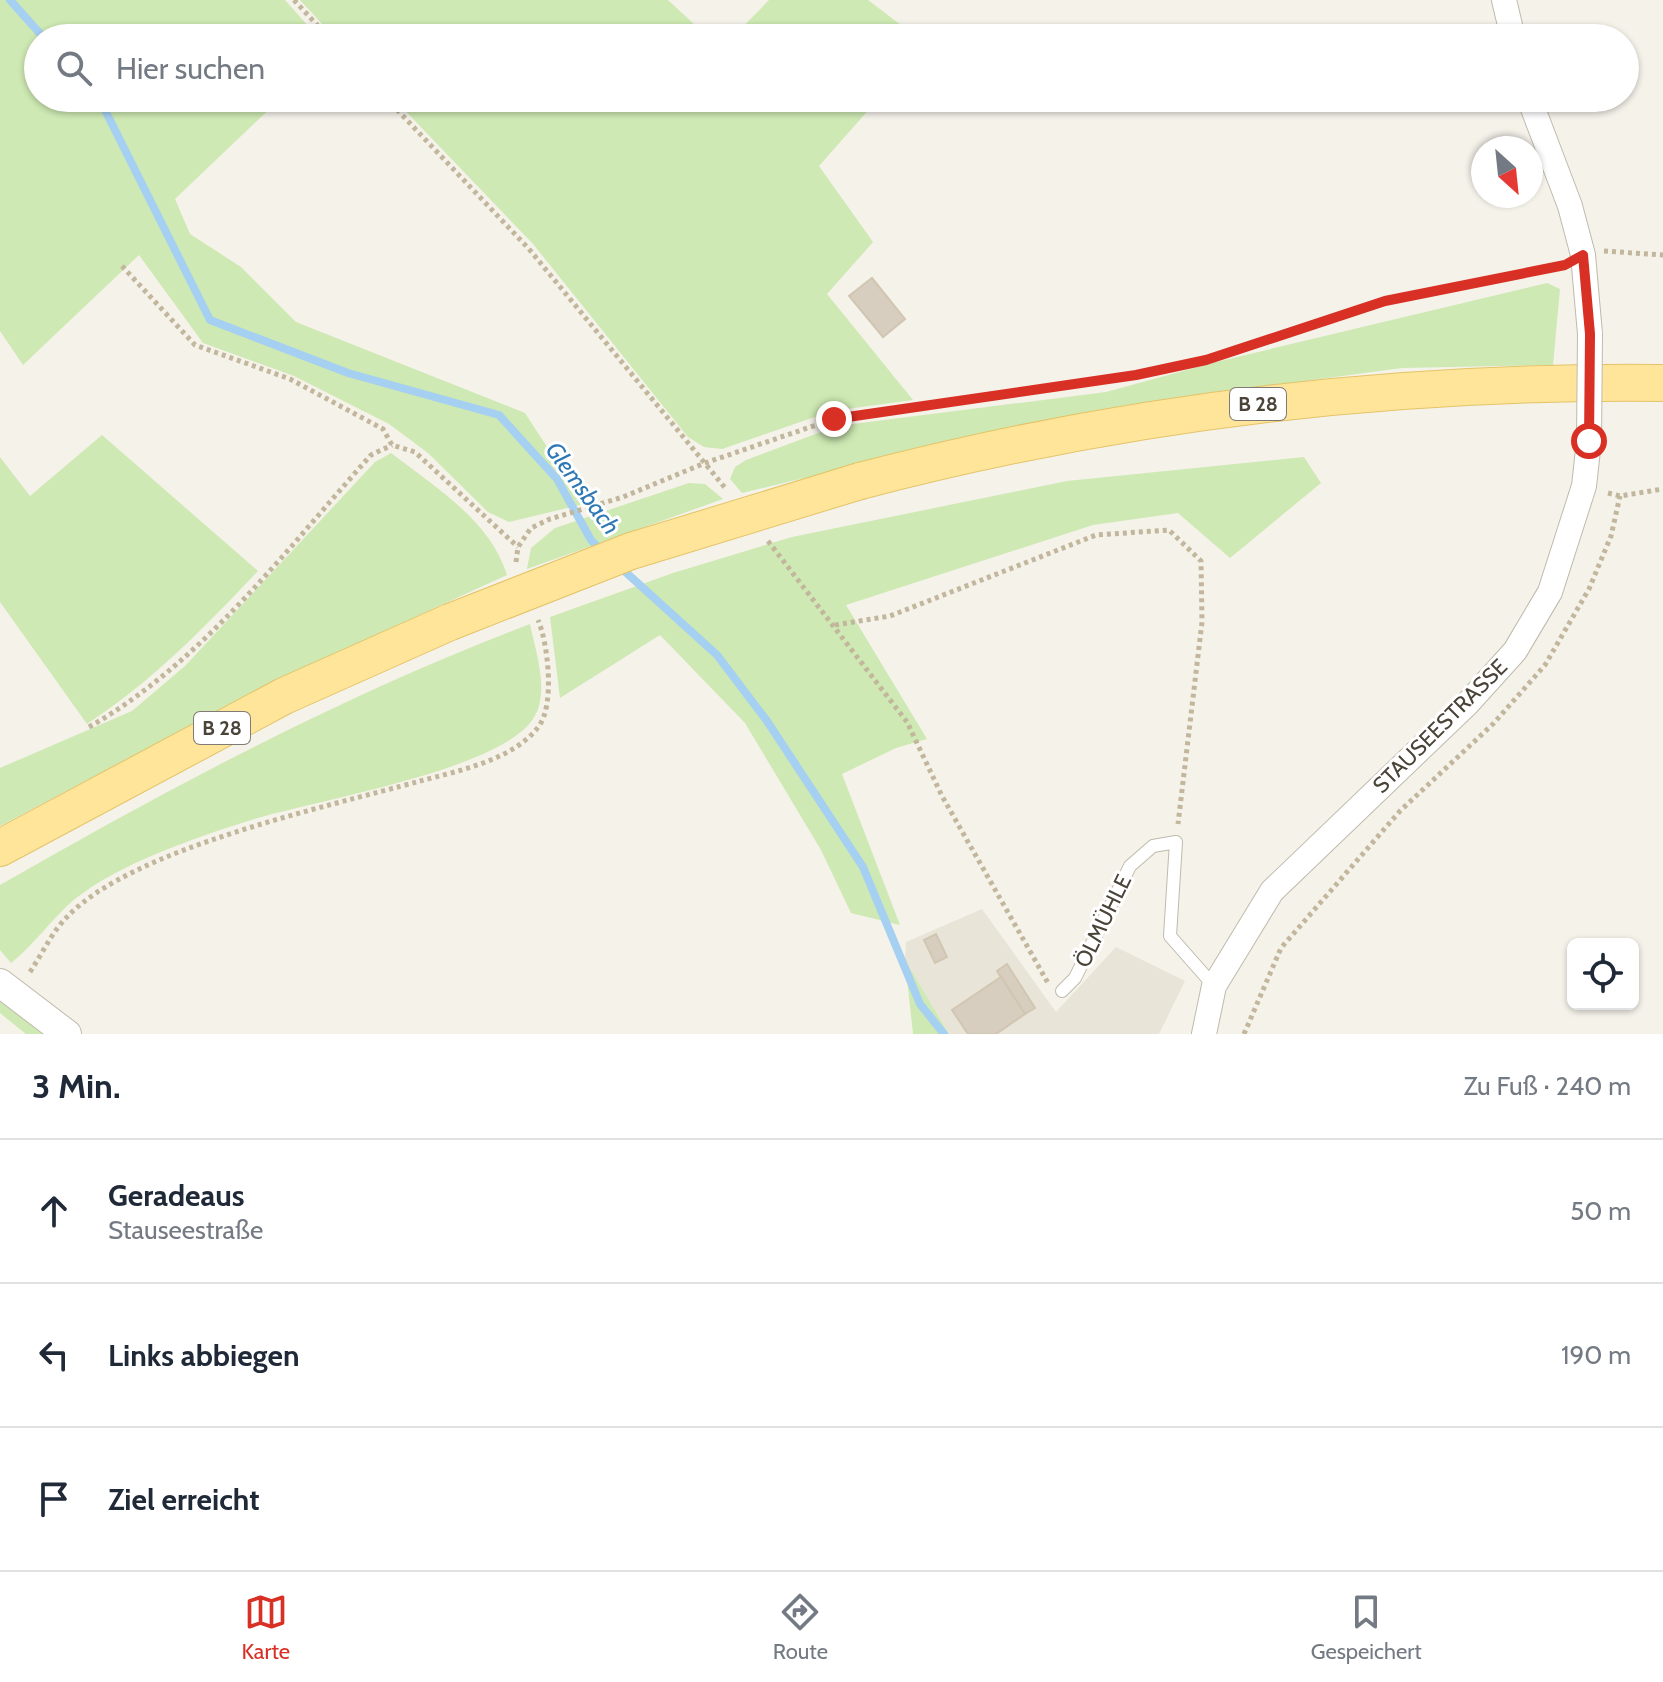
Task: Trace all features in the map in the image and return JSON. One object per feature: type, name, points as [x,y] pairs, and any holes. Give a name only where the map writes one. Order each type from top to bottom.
[{"type":"main road","name":"B 28","points":[[0,848],[284,696],[450,622],[631,551],[860,481],[1058,434],[1233,407],[1452,387],[1663,383]]},
{"type":"street","points":[[1504,0],[1510,24]]},
{"type":"street","name":"STAUSEESTRASSE","points":[[1204,1034],[1214,986],[1272,891],[1468,703],[1515,651],[1550,592],[1584,486],[1589,441],[1590,334],[1583,255],[1570,206],[1534,112]]},
{"type":"street","points":[[5,987],[67,1034]]},
{"type":"lane","points":[[1176,842],[1170,936],[1214,986]]},
{"type":"lane","name":"ÖLMÜHLE","points":[[1062,991],[1075,978],[1130,866],[1153,846],[1176,842]]},
{"type":"path","points":[[294,0],[316,24]]},
{"type":"path","points":[[399,112],[529,249],[735,501]]},
{"type":"path","points":[[515,568],[518,547],[531,528],[550,519],[623,497],[705,463],[834,419],[1058,388],[1206,360],[1385,301],[1565,265],[1583,255],[1613,249],[1663,255]]},
{"type":"path","points":[[122,266],[195,345],[290,379],[383,429],[392,445]]},
{"type":"path","points":[[89,727],[129,704],[181,661],[371,455],[392,445],[415,452],[518,547]]},
{"type":"path","points":[[1244,1034],[1281,948],[1400,811],[1493,724],[1545,665],[1589,589],[1611,536],[1620,496],[1663,489]]},
{"type":"path","points":[[835,625],[890,616],[1096,535],[1169,530],[1201,561],[1202,622],[1176,842]]},
{"type":"path","points":[[765,538],[907,722],[942,796],[1016,931],[1048,983],[1062,991]]},
{"type":"path","points":[[5,987],[29,973],[67,917],[105,887],[152,863],[259,825],[471,768],[518,744],[540,724],[549,692],[543,632],[532,606]]},
{"type":"shaded area","points":[[982,909],[1056,1012],[1116,947],[1185,981],[1159,1034],[949,1034],[905,960],[906,942]]},
{"type":"green space","points":[[0,0],[285,0],[306,24],[24,24],[24,112],[266,112],[175,199],[190,234],[241,267],[296,322],[525,413],[584,504],[509,522],[488,512],[428,453],[389,424],[294,376],[203,343],[139,255],[23,365],[0,331]]},
{"type":"green space","points":[[300,0],[668,0],[694,24],[322,24]]},
{"type":"green space","points":[[769,0],[868,0],[900,24],[746,24]]},
{"type":"green space","points":[[406,112],[867,112],[819,166],[873,242],[827,294],[913,400],[832,411],[722,449],[704,447],[688,437],[533,244]]},
{"type":"green space","points":[[1547,283],[1560,289],[1553,365],[1402,368],[1127,405],[993,432],[742,493],[730,479],[735,467],[746,460],[837,426],[1106,392],[1216,362]]},
{"type":"green space","points":[[102,435],[258,571],[156,672],[87,724],[0,602],[0,457],[30,496]]},
{"type":"green space","points":[[391,453],[443,492],[474,521],[499,555],[507,575],[277,680],[0,826],[0,768],[132,711],[185,666],[375,462]]},
{"type":"green space","points":[[1304,457],[1321,483],[1230,558],[1178,513],[1093,525],[846,605],[927,739],[896,748],[842,774],[900,925],[851,913],[821,850],[745,723],[660,635],[560,698],[550,617],[673,573],[792,537],[1067,481]]},
{"type":"green space","points":[[689,483],[705,484],[723,499],[527,569],[531,548],[555,528]]},
{"type":"green space","points":[[530,624],[540,675],[540,701],[530,723],[509,740],[443,769],[258,818],[162,851],[91,887],[62,911],[11,963],[0,950],[0,885],[260,744],[393,681]]},
{"type":"green space","points":[[905,960],[949,1034],[913,1034]]},
{"type":"green space","points":[[0,999],[47,1034],[26,1034],[0,1013]]},
{"type":"building","points":[[872,278],[905,319],[883,337],[849,296]]},
{"type":"building","points":[[936,934],[947,957],[935,963],[924,940]]},
{"type":"building","points":[[1007,964],[1035,1008],[1025,1014],[997,971]]},
{"type":"building","points":[[1001,977],[1025,1014],[996,1034],[968,1034],[952,1010]]},
{"type":"waterway","name":"Glemsbach","points":[[10,0],[31,24]]},
{"type":"waterway","name":"Glemsbach","points":[[106,112],[210,320],[348,373],[499,415],[557,479],[591,540],[604,553]]},
{"type":"waterway","name":"Glemsbach","points":[[620,567],[717,655],[767,721],[863,867],[920,1004],[944,1034]]},
{"type":"route","points":[[834,419],[1058,388],[1206,360],[1385,301],[1565,265],[1583,255],[1590,334],[1589,441]]}]
